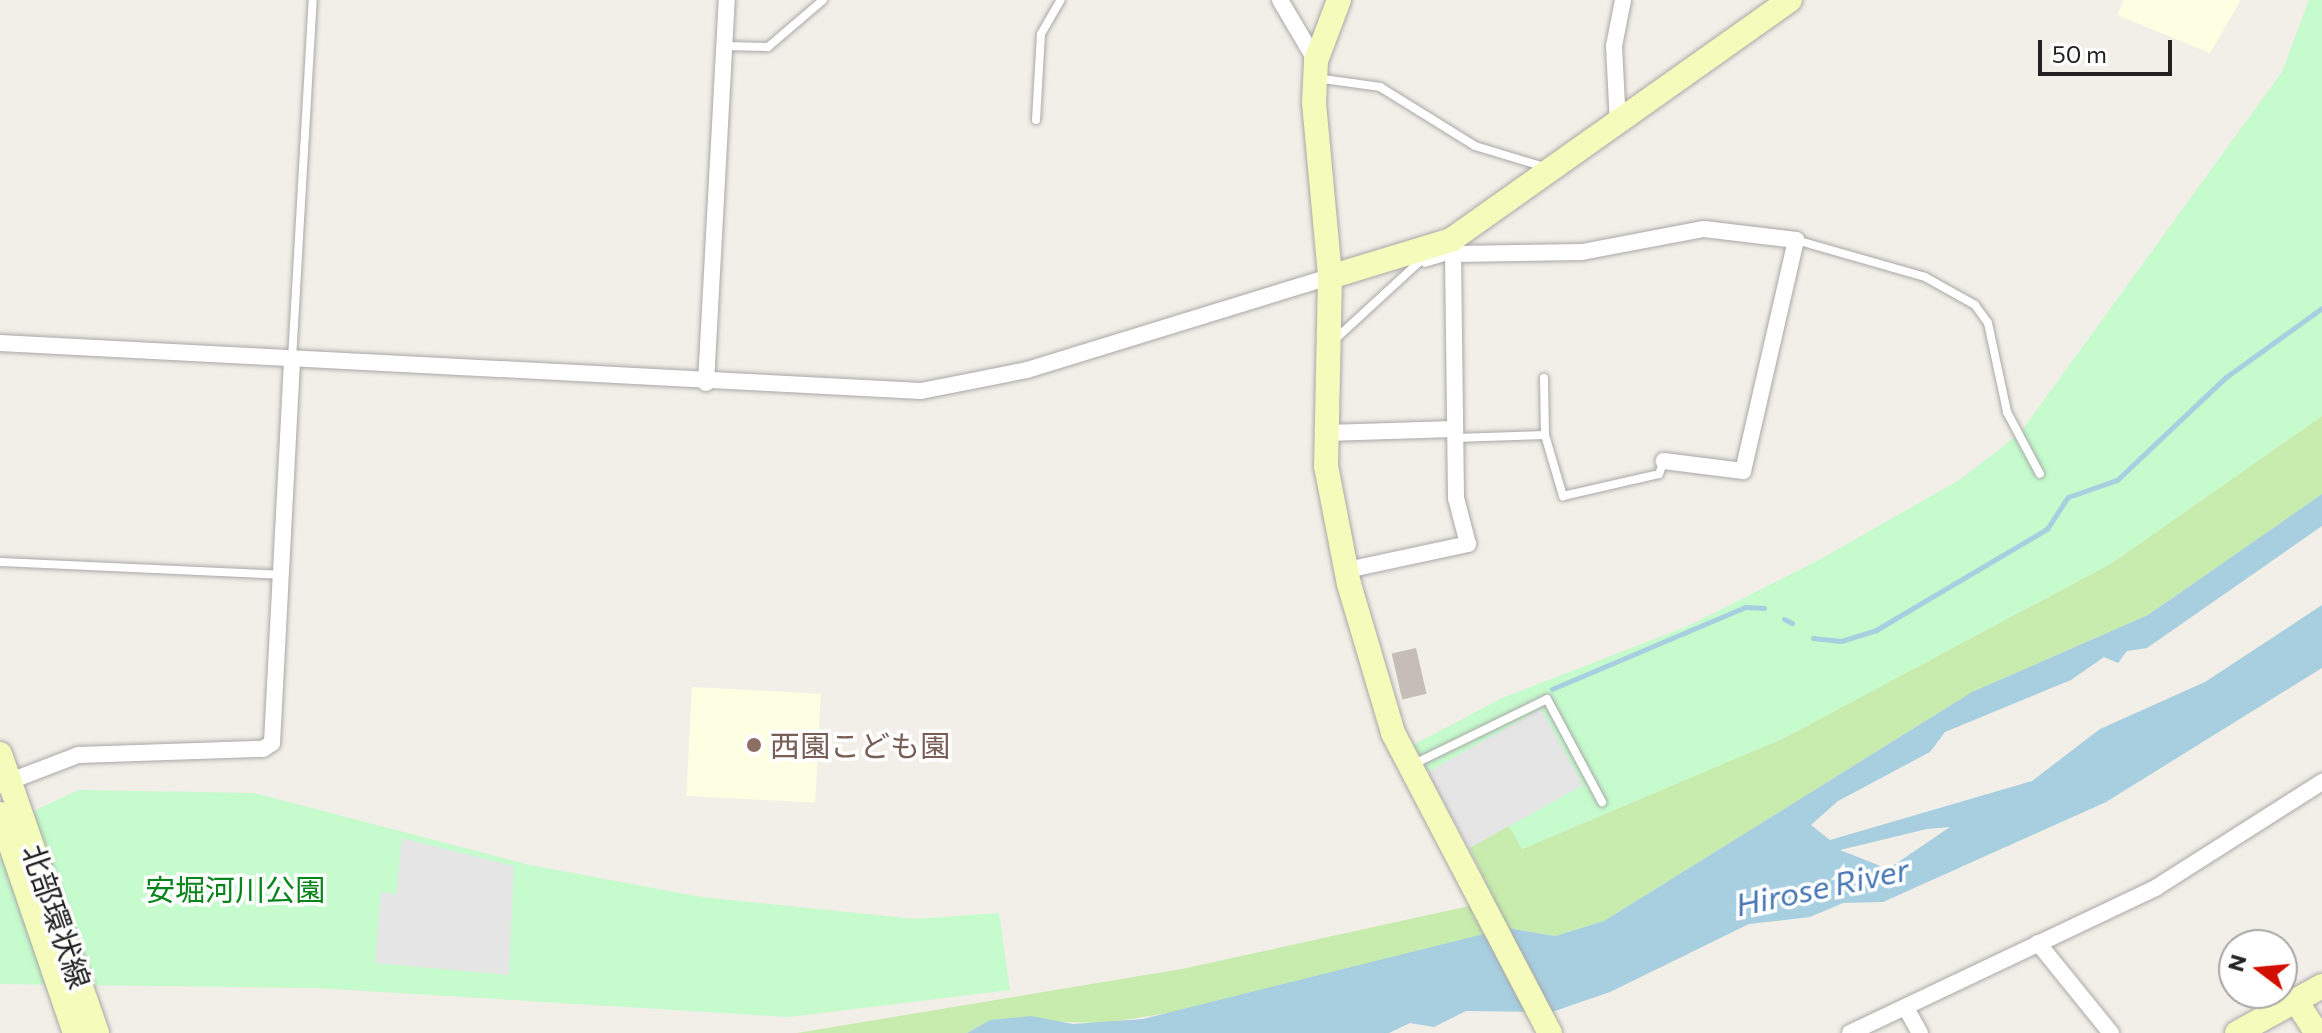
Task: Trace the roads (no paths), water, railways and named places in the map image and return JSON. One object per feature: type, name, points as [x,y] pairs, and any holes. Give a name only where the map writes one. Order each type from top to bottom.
[{"type":"street","points":[[706,383],[727,0]]},
{"type":"street","points":[[1280,0],[1316,70]]},
{"type":"street","points":[[1339,0],[1316,70],[1330,277],[1327,433],[1347,570],[1368,666],[1409,766],[1550,1033]]},
{"type":"street","points":[[1618,125],[1614,46],[1623,0]]},
{"type":"street","points":[[1440,251],[1790,0]]},
{"type":"street","points":[[0,343],[706,383],[951,388],[1330,277],[1440,251],[1582,252],[1704,229],[1796,240],[1743,471],[1664,461]]},
{"type":"street","points":[[1347,570],[1468,544],[1454,434],[1440,251]]},
{"type":"street","points":[[6,795],[78,755],[263,749],[272,743],[292,361]]},
{"type":"street","points":[[1327,433],[1454,434]]},
{"type":"street","name":"北部環状線","points":[[0,754],[6,795],[75,1033]]},
{"type":"street","points":[[1850,1033],[2157,887],[2322,782]]},
{"type":"street","name":"北部環状線","points":[[6,795],[97,1033]]},
{"type":"street","points":[[2038,943],[2111,1033]]},
{"type":"street","points":[[2298,1000],[2322,986]]},
{"type":"street","points":[[2298,1004],[2317,1033]]},
{"type":"street","points":[[1906,1008],[1920,1033]]},
{"type":"street","points":[[2237,1033],[2281,1009]]},
{"type":"lane","points":[[292,361],[313,0]]},
{"type":"lane","points":[[725,46],[768,47],[823,0]]},
{"type":"lane","points":[[1036,120],[1041,34],[1061,0]]},
{"type":"lane","points":[[1316,70],[1380,87],[1475,146],[1544,163],[1550,171]]},
{"type":"lane","points":[[1796,240],[1925,277],[1975,305],[1988,323],[2007,412],[2040,474]]},
{"type":"lane","points":[[1329,343],[1339,342],[1440,251]]},
{"type":"lane","points":[[1544,378],[1545,435],[1563,496],[1659,474],[1664,461]]},
{"type":"lane","points":[[1454,434],[1545,435]]},
{"type":"lane","points":[[0,562],[282,575]]},
{"type":"lane","points":[[1409,766],[1547,699],[1602,802]]},
{"type":"water","name":"Hirose River","points":[[2322,494],[2322,526],[2147,648],[2127,651],[2118,663],[2104,657],[2071,680],[1945,732],[1930,752],[1838,801],[1811,825],[1830,840],[2032,781],[2100,729],[2205,682],[2322,605],[2322,668],[2106,802],[1883,902],[1843,903],[1810,917],[1749,924],[1610,992],[1552,1012],[1466,1011],[1434,1027],[1410,1023],[1389,1033],[967,1033],[990,1020],[1031,1016],[1073,1024],[1143,1019],[1508,928],[1555,936],[1604,921],[1972,692],[2148,615]],"holes":[[[1950,827],[1888,869],[1840,850],[1927,829]]]},
{"type":"waterway","points":[[1813,638],[1841,641],[1876,630],[2047,529],[2068,497],[2117,480],[2226,377],[2322,308]]},
{"type":"waterway","points":[[1552,689],[1745,607],[1764,608]]},
{"type":"waterway","points":[[1784,619],[1792,623]]},
{"type":"place","name":"西園こども園","points":[[754,745]]},
{"type":"park label","name":"安堀河川公園","points":[[235,889]]}]
